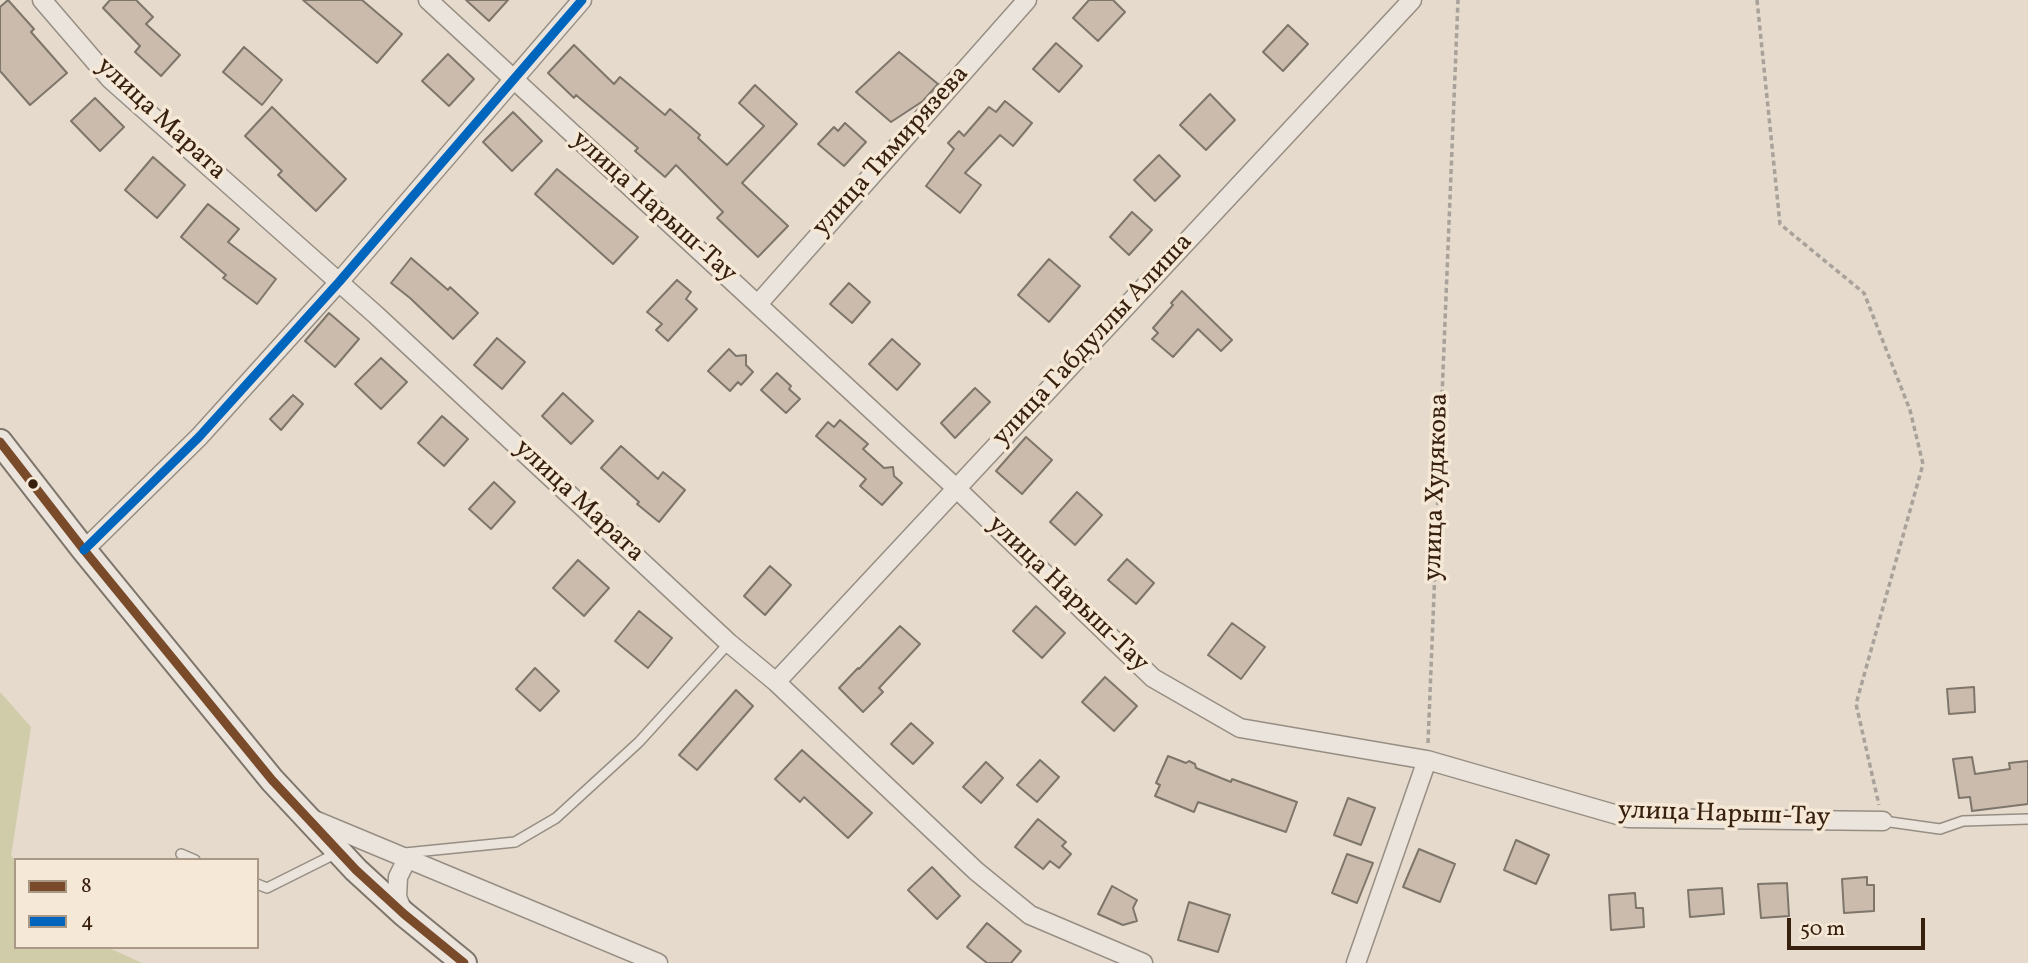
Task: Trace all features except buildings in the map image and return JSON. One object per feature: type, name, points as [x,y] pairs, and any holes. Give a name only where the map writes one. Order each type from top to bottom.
[{"type":"main road","points":[[0,442],[84,550],[272,780],[339,852],[404,914],[464,963]]},
{"type":"street","name":"улица Марата","points":[[42,0],[110,79],[339,282],[729,643],[776,682],[976,871],[1030,915],[1143,963]]},
{"type":"street","name":"улица Нарыш-Тау","points":[[428,0],[956,488],[1153,678],[1240,728],[1427,760],[1628,818],[1883,821]]},
{"type":"street","points":[[84,550],[199,437],[339,282],[582,0]]},
{"type":"street","name":"улица Тимирязева","points":[[758,304],[1027,0]]},
{"type":"street","name":"улица Габдуллы Алиша","points":[[776,682],[1412,0]]},
{"type":"street","points":[[1356,963],[1427,760]]},
{"type":"street","points":[[306,817],[658,963]]},
{"type":"street","points":[[401,857],[397,897],[404,914]]},
{"type":"lane","points":[[401,857],[515,842],[556,818],[639,742],[729,643]]},
{"type":"lane","points":[[1883,821],[1940,829],[1963,821],[2028,819]]},
{"type":"lane","points":[[259,885],[267,888],[339,852]]},
{"type":"lane","points":[[181,854],[190,858]]},
{"type":"path","name":"улица Худякова","points":[[1427,760],[1458,0]]},
{"type":"path","points":[[1757,0],[1780,224],[1864,293],[1910,410],[1923,464],[1856,704],[1883,821]]},
{"type":"shaded area","points":[[0,692],[31,727],[11,856],[14,858],[14,949],[111,949],[142,963],[0,963]]},
{"type":"transit line","name":"4","points":[[84,550],[199,437],[339,282],[582,0]]},
{"type":"transit line","name":"8","points":[[0,442],[84,550],[272,780],[356,870],[464,963]]}]
